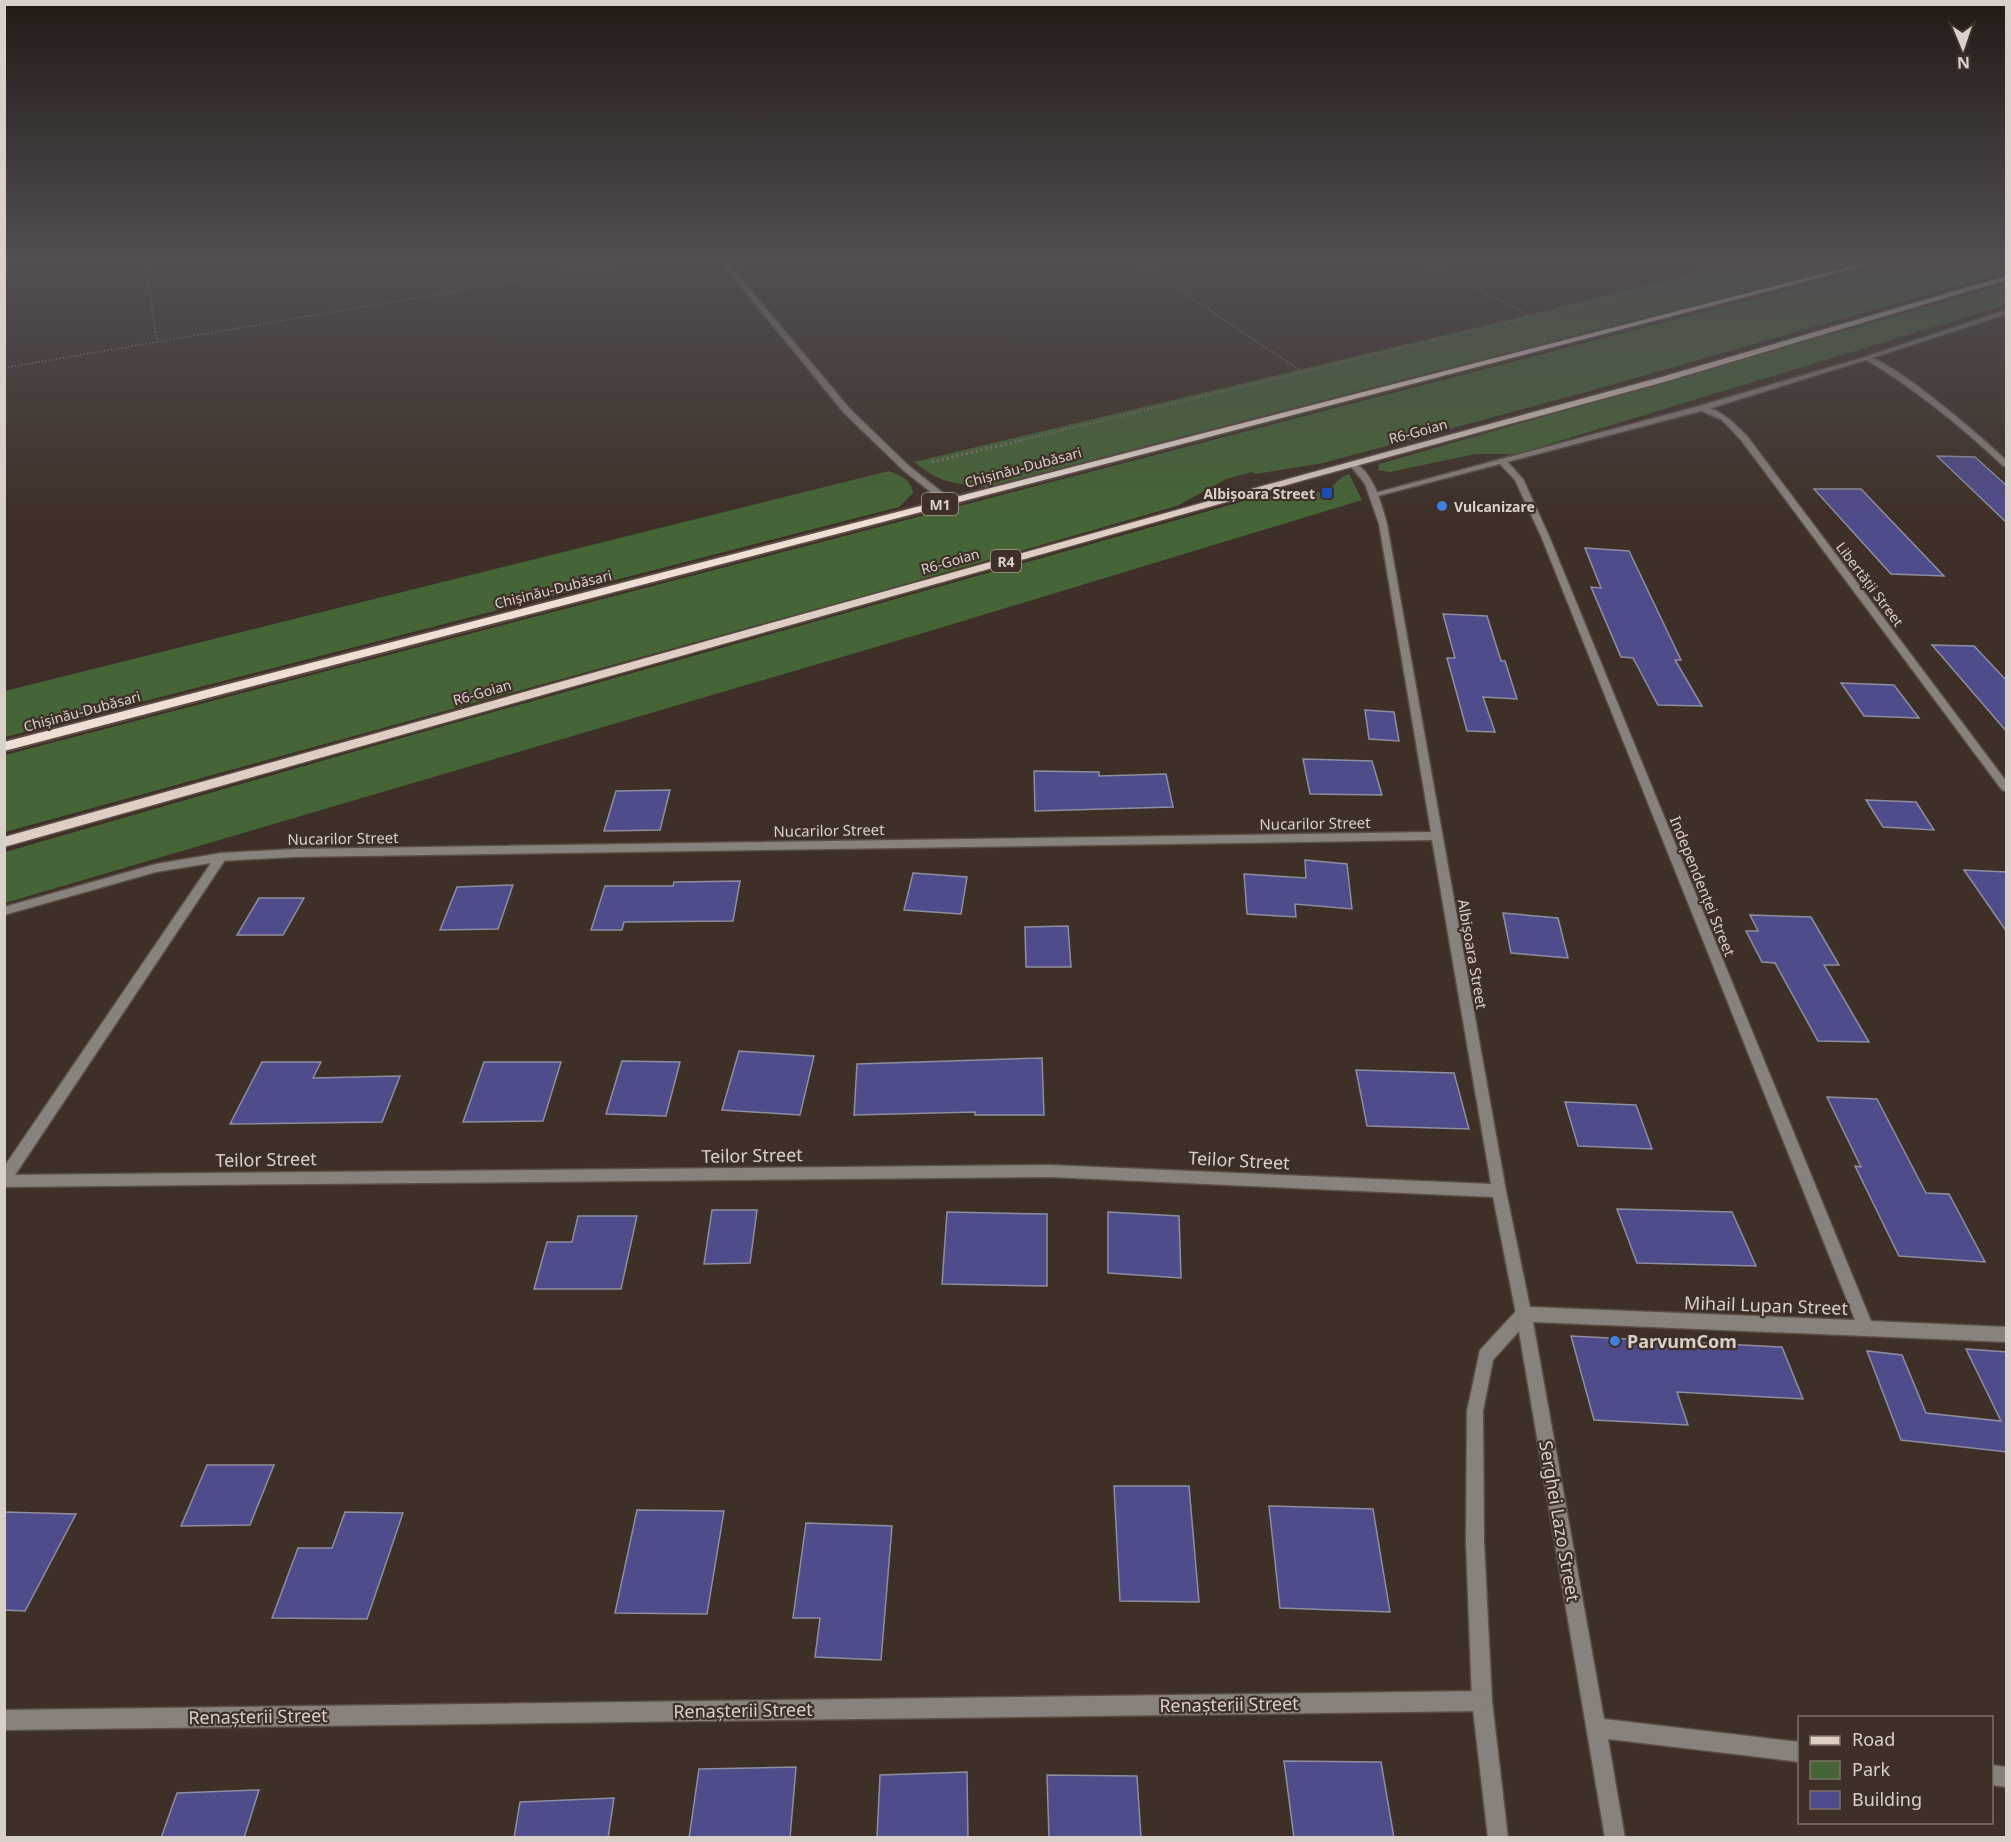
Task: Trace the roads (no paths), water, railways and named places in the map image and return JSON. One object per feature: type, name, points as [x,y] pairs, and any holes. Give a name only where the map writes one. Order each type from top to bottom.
[{"type":"highway","name":"Chișinău-Dubăsari","points":[[4,747],[1544,348]]},
{"type":"main road","name":"R6-Goian","points":[[4,842],[1770,348]]},
{"type":"street","points":[[795,348],[847,411],[906,468],[950,502]]},
{"type":"street","points":[[1375,494],[1702,408],[1898,348]]},
{"type":"street","points":[[1867,358],[1911,384],[1968,427],[2007,464]]},
{"type":"street","name":"Libertății Street","points":[[1702,408],[1725,418],[1744,438],[2007,788]]},
{"type":"street","name":"Independenței Street","points":[[1502,461],[1519,480],[1545,536],[1866,1328]]},
{"type":"street","name":"Albișoara Street","points":[[1353,464],[1365,475],[1375,494],[1383,524],[1499,1191],[1524,1314]]},
{"type":"street","name":"Nucarilor Street","points":[[4,911],[156,868],[221,857],[294,853],[1438,836]]},
{"type":"street","points":[[4,1180],[221,857]]},
{"type":"street","name":"Teilor Street","points":[[4,1180],[1050,1171],[1499,1191]]},
{"type":"street","points":[[1498,1838],[1482,1701],[1475,1542],[1475,1411],[1486,1356],[1524,1314]]},
{"type":"street","name":"Mihail Lupan Street","points":[[1524,1314],[2007,1334]]},
{"type":"street","name":"Serghei Lazo Street","points":[[1524,1314],[1615,1838]]},
{"type":"street","name":"Renașterii Street","points":[[4,1720],[1482,1701]]},
{"type":"street","points":[[1596,1728],[1798,1752]]},
{"type":"place","name":"Albișoara Street","points":[[1327,493]]},
{"type":"place","name":"Vulcanizare","points":[[1442,506]]},
{"type":"place","name":"ParvumCom","points":[[1615,1341]]}]
